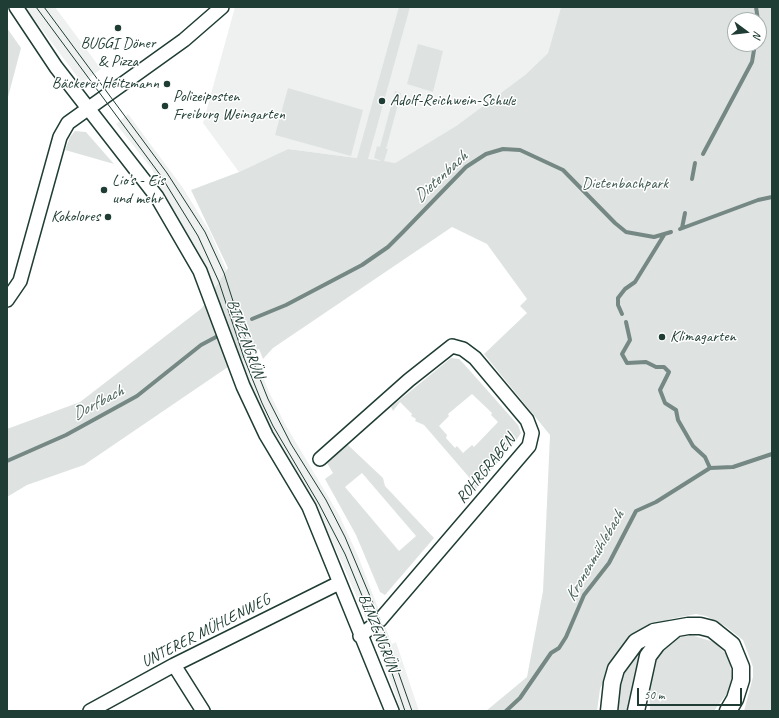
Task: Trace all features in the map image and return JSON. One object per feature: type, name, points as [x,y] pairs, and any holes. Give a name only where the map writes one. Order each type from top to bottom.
[{"type":"street","name":"BINZENGRÜN","points":[[16,7],[56,67],[170,216],[200,271],[220,319],[244,386],[266,435],[309,507],[360,636],[392,711]]},
{"type":"street","points":[[7,300],[20,281],[26,265],[60,137],[68,123],[184,40],[222,7]]},
{"type":"street","name":"ROHRGRABEN","points":[[320,459],[409,380],[452,346],[463,349],[474,358],[527,420],[532,433],[529,446],[385,615],[374,626],[360,636]]},
{"type":"street","name":"UNTERER MÜHLENWEG","points":[[90,711],[174,665],[339,583]]},
{"type":"street","points":[[609,711],[612,683],[616,669],[622,658],[636,642],[654,632],[700,626],[712,629],[732,645],[741,667],[741,680],[735,699],[728,711]]},
{"type":"street","points":[[636,711],[648,656],[657,644],[676,628]]},
{"type":"street","points":[[174,665],[203,711]]},
{"type":"shaded area","points":[[25,7],[55,7],[101,69],[82,83]]},
{"type":"shaded area","name":"Adolf-Reichwein-Schule","points":[[235,7],[561,7],[548,53],[525,75],[456,126],[395,163],[288,149],[239,172],[203,123]]},
{"type":"shaded area","points":[[128,114],[183,188],[210,232],[230,278],[218,294],[193,243],[166,200],[152,169],[116,124]]},
{"type":"shaded area","points":[[253,352],[269,392],[285,424],[339,515],[358,556],[392,644],[396,642],[419,711],[401,711],[381,654],[343,565],[311,496],[265,420],[240,360]]},
{"type":"green space","name":"Dietenbachpark","points":[[399,7],[410,7],[368,159],[382,161],[374,158],[377,146],[380,147],[395,91],[401,93],[384,161],[395,163],[456,126],[525,75],[548,53],[561,7],[772,7],[772,711],[744,711],[753,677],[753,667],[743,640],[725,626],[706,616],[696,614],[670,619],[639,633],[617,654],[600,689],[597,711],[486,711],[527,677],[543,591],[550,435],[484,354],[527,313],[520,306],[527,299],[487,244],[452,227],[273,348],[263,359],[259,349],[228,367],[84,465],[27,485],[7,497],[7,429],[80,402],[202,308],[228,268],[191,190],[239,172],[288,149],[357,158]]},
{"type":"green space","points":[[7,28],[21,48],[7,101]]},
{"type":"green space","points":[[418,44],[443,51],[433,92],[407,84]]},
{"type":"green space","points":[[288,88],[363,110],[351,156],[275,135]]},
{"type":"green space","points":[[75,131],[86,132],[114,164],[65,150],[70,137]]},
{"type":"green space","points":[[451,358],[459,359],[518,425],[521,433],[470,496],[469,494],[474,483],[424,425],[415,421],[416,419],[411,416],[412,414],[400,402],[393,411],[391,407]],"holes":[[[472,394],[492,413],[491,415],[498,422],[474,447],[472,445],[463,453],[457,446],[455,448],[446,438],[447,435],[439,426],[449,416],[448,414]]]},
{"type":"green space","points":[[348,445],[383,478],[385,486],[434,538],[385,595],[380,592],[356,535],[325,479],[333,473],[327,463],[330,458]],"holes":[[[362,473],[416,536],[399,551],[345,487]]]},
{"type":"green space","points":[[691,635],[714,642],[729,657],[732,678],[728,692],[714,711],[650,711],[649,677],[654,658],[667,643],[682,636]]},
{"type":"green space","points":[[647,643],[628,711],[617,711],[618,683],[627,662]]},
{"type":"waterway","points":[[756,7],[757,12]]},
{"type":"waterway","points":[[703,154],[752,62],[754,52]]},
{"type":"waterway","name":"Dietenbach","points":[[252,319],[286,305],[362,265],[388,247],[466,167],[486,154],[503,149],[520,150],[563,170],[615,223],[626,232],[654,237],[671,232]]},
{"type":"waterway","points":[[692,179],[695,163]]},
{"type":"waterway","name":"Dietenbach","points":[[680,229],[758,200],[772,197]]},
{"type":"waterway","points":[[682,228],[685,213]]},
{"type":"waterway","name":"Kronenmühlebach","points":[[622,314],[618,305],[618,298],[625,289],[635,282],[664,235]]},
{"type":"waterway","name":"Kronenmühlebach","points":[[506,711],[520,698],[551,653],[559,648],[566,637],[584,595],[609,563],[636,511],[656,502],[710,468],[705,457],[693,446],[678,420],[676,410],[665,403],[660,390],[669,372],[664,367],[656,367],[646,362],[627,363],[622,354],[630,340],[626,322]]},
{"type":"waterway","name":"Dorfbach","points":[[7,461],[66,435],[137,396],[201,345],[216,337]]},
{"type":"waterway","points":[[710,468],[733,467],[772,454]]},
{"type":"tram line","points":[[36,7],[161,176],[198,236],[219,282],[244,358],[262,403],[273,426],[319,504],[345,554],[383,647],[405,711]]},
{"type":"tram line","points":[[44,7],[167,173],[205,232],[224,273],[250,354],[268,399],[291,444],[326,500],[345,537],[380,620],[412,711]]},
{"type":"place","name":"BUGGI Döner & Pizza","points":[[118,28]]},
{"type":"place","name":"Bäckerei Heitzmann","points":[[167,84]]},
{"type":"place","name":"Adolf-Reichwein-Schule","points":[[382,101]]},
{"type":"place","name":"Polizeiposten Freiburg Weingarten","points":[[165,106]]},
{"type":"place","name":"Lio’s - Eis und mehr","points":[[104,190]]},
{"type":"place","name":"Kokolores","points":[[108,217]]},
{"type":"place","name":"Klimagarten","points":[[662,337]]}]
